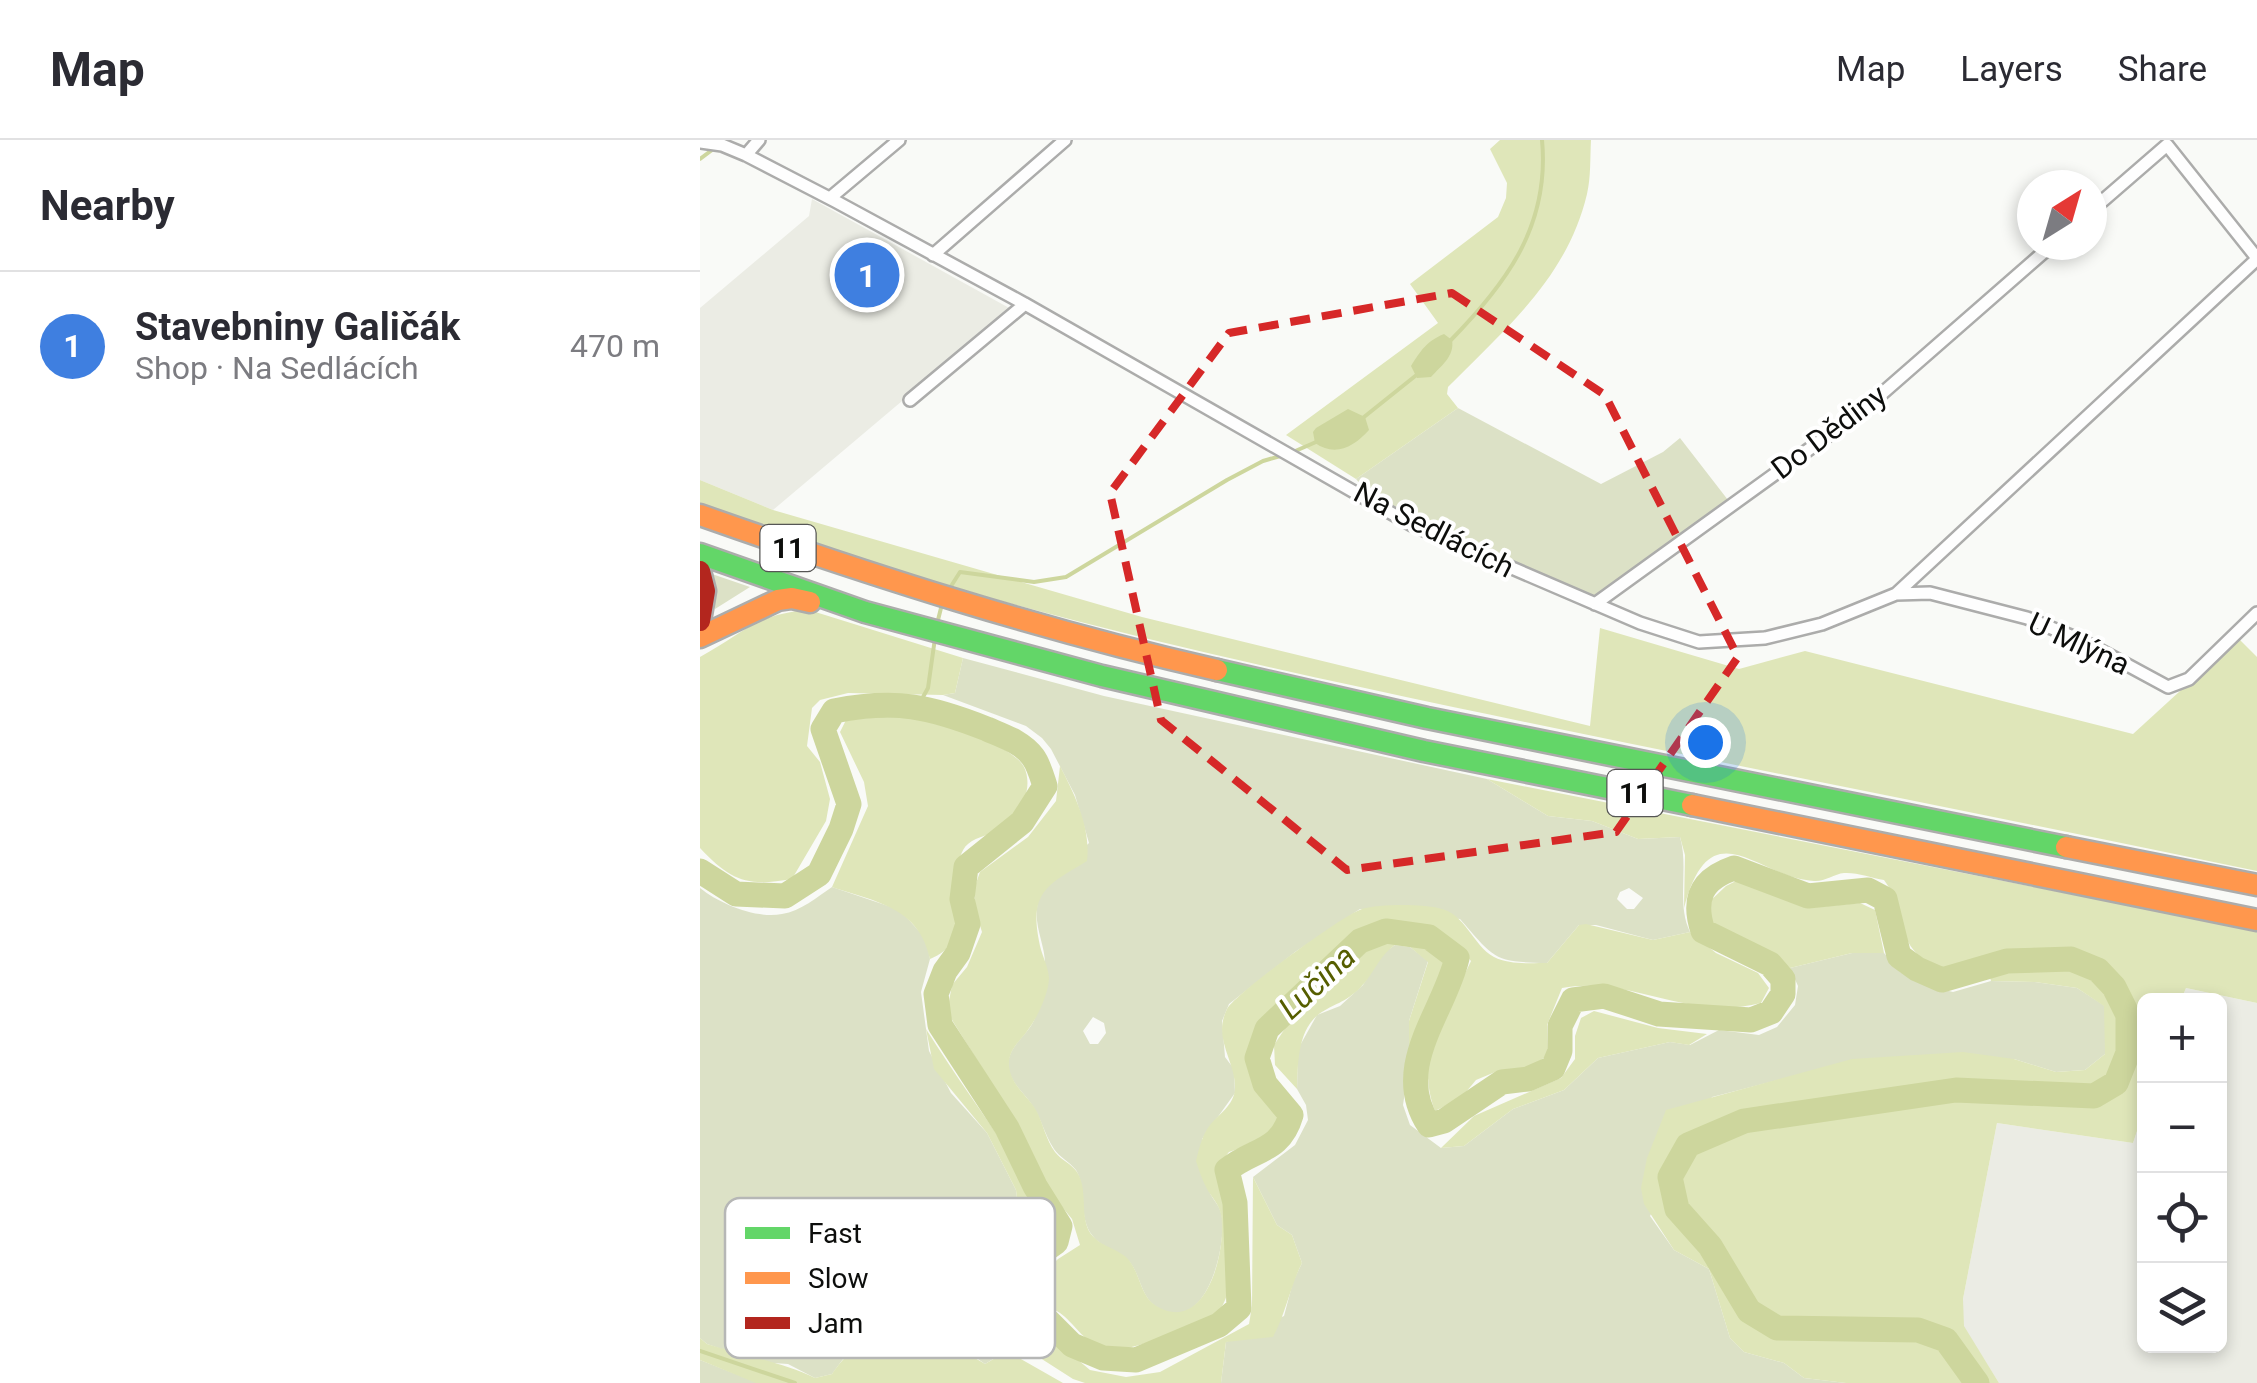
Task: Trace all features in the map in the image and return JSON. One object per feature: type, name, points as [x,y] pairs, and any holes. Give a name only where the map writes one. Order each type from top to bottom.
[{"type":"highway","name":"11","points":[[700,516],[878,578],[1113,646],[1427,718],[2257,885]]},
{"type":"highway","name":"11","points":[[700,554],[865,612],[1102,676],[1424,750],[2257,920]]},
{"type":"highway","points":[[700,571],[705,592],[700,620]]},
{"type":"highway","points":[[700,637],[778,600],[803,600],[848,614],[865,612]]},
{"type":"street","points":[[746,155],[759,140]]},
{"type":"street","points":[[830,198],[900,140]]},
{"type":"street","points":[[934,255],[1065,140]]},
{"type":"street","name":"Na Sedlácích","points":[[700,142],[746,155],[830,198],[1025,304],[1412,525],[1595,604],[1699,642],[1765,638],[1822,624],[1872,604]]},
{"type":"street","points":[[1896,594],[2257,259],[2167,145],[2107,197]]},
{"type":"street","name":"Do Dědiny","points":[[1595,604],[1862,411],[2035,260]]},
{"type":"street","points":[[910,400],[1025,304]]},
{"type":"street","name":"U Mlýna","points":[[1872,604],[1896,594],[1930,593],[2027,618],[2083,641],[2168,687],[2189,679],[2257,612]]},
{"type":"highlighted area","points":[[1452,293],[1605,395],[1738,657],[1616,832],[1347,870],[1161,720],[1110,493],[1229,333]]},
{"type":"shaded area","points":[[1500,140],[1591,140],[1588,188],[1578,224],[1532,300],[1448,387],[1447,394],[1458,408],[1356,479],[1286,435],[1438,323],[1410,284],[1498,217],[1507,183],[1490,149]]},
{"type":"shaded area","points":[[812,199],[1011,309],[773,510],[700,480],[700,308],[809,216]]},
{"type":"shaded area","points":[[1444,334],[1452,340],[1449,356],[1431,377],[1417,378],[1411,366],[1425,347]]},
{"type":"shaded area","points":[[1458,408],[1601,484],[1663,452],[1680,438],[1728,500],[1594,597],[1431,528],[1373,495],[1356,479]]},
{"type":"shaded area","points":[[1348,409],[1365,417],[1369,430],[1351,445],[1337,450],[1315,443],[1316,428]]},
{"type":"shaded area","points":[[700,480],[773,510],[1142,617],[1590,726],[1600,628],[1739,669],[1805,651],[2133,734],[2238,638],[2257,657],[2257,871],[1453,707],[1167,644],[978,595],[792,537],[700,503]]},
{"type":"shaded area","points":[[712,574],[750,587],[715,609]]},
{"type":"shaded area","points":[[809,610],[963,658],[955,693],[848,693],[820,700],[812,708],[807,746],[820,762],[830,799],[826,821],[792,879],[741,879],[721,868],[700,848],[700,657],[763,620]]},
{"type":"shaded area","points":[[963,658],[1104,696],[1487,779],[1548,816],[1592,821],[1638,839],[1680,837],[1684,909],[1690,932],[1653,940],[1596,925],[1579,925],[1547,963],[1529,962],[1496,956],[1460,919],[1360,909],[1295,952],[1229,1004],[1222,1021],[1225,1057],[1234,1069],[1235,1093],[1202,1139],[1207,1186],[1221,1214],[1220,1250],[1199,1302],[1187,1311],[1172,1313],[1150,1302],[1129,1261],[1092,1235],[1085,1220],[1076,1170],[1054,1149],[1034,1107],[1009,1071],[1010,1055],[1032,1025],[1042,992],[1045,966],[1037,916],[1039,899],[1054,876],[1089,843],[1075,795],[1042,738],[1026,726],[943,695],[955,693]],"holes":[[[1629,888],[1643,898],[1634,909],[1627,909],[1617,899],[1620,892]],[[1093,1017],[1104,1023],[1106,1033],[1098,1044],[1090,1044],[1083,1031]]]},
{"type":"shaded area","points":[[846,720],[930,720],[970,733],[1009,753],[1027,775],[1024,800],[1015,815],[999,830],[972,841],[963,850],[955,870],[953,939],[945,950],[930,959],[916,928],[906,917],[832,887],[868,806],[864,782],[840,732]]},
{"type":"shaded area","points":[[1060,766],[1084,824],[1087,861],[1052,883],[1040,900],[1037,924],[1049,984],[1036,1017],[1013,1049],[1010,1073],[1036,1110],[1057,1155],[1075,1169],[1080,1179],[1089,1231],[1126,1257],[1152,1303],[1175,1312],[1189,1309],[1201,1298],[1210,1284],[1221,1247],[1221,1215],[1196,1161],[1207,1129],[1234,1095],[1222,1030],[1227,1009],[1268,972],[1351,914],[1389,905],[1438,908],[1455,916],[1486,952],[1520,963],[1547,963],[1579,925],[1653,940],[1690,932],[1716,953],[1758,973],[1769,988],[1761,1003],[1709,1007],[1612,988],[1562,988],[1547,1025],[1548,1055],[1526,1071],[1500,1070],[1476,1080],[1461,1098],[1435,1111],[1429,1090],[1430,1051],[1471,961],[1457,945],[1428,926],[1398,922],[1363,932],[1315,969],[1264,1017],[1249,1047],[1250,1075],[1282,1118],[1272,1137],[1229,1152],[1220,1163],[1230,1218],[1232,1262],[1225,1300],[1217,1313],[1198,1325],[1139,1345],[1101,1347],[1055,1311],[1055,1262],[1080,1245],[1072,1219],[1049,1191],[1022,1132],[947,1012],[952,985],[967,967],[982,932],[975,910],[975,886],[980,872],[1028,837],[1056,801]]},
{"type":"shaded area","points":[[1487,779],[2257,931],[2257,1003],[2227,997],[2227,993],[2186,988],[2184,993],[2137,993],[2137,1131],[2133,1143],[1997,1123],[1963,1299],[1964,1326],[1999,1383],[1846,1383],[1804,1378],[1784,1363],[1744,1352],[1730,1338],[1709,1269],[1674,1250],[1644,1204],[1641,1188],[1647,1158],[1666,1110],[1852,1059],[1963,1052],[2014,1059],[2056,1072],[2085,1070],[2105,1054],[2104,1006],[2077,988],[1991,981],[1985,958],[1938,969],[1907,939],[1893,894],[1884,880],[1849,873],[1814,881],[1793,877],[1738,855],[1722,854],[1708,860],[1695,877],[1684,908],[1685,855],[1680,837],[1638,839],[1592,821],[1548,816]]},
{"type":"shaded area","points":[[1738,880],[1806,908],[1860,903],[1875,910],[1884,953],[1852,953],[1790,968],[1765,950],[1712,926],[1708,903]]},
{"type":"shaded area","points":[[832,887],[900,910],[926,939],[930,959],[921,992],[929,1051],[951,1093],[987,1133],[1017,1198],[725,1198],[725,1350],[700,1338],[700,888],[739,909],[761,914],[782,914]]},
{"type":"shaded area","points":[[1378,941],[1422,946],[1446,961],[1418,1030],[1409,1065],[1409,1021],[1428,962],[1410,947],[1395,945],[1360,988],[1312,1021],[1300,1049],[1297,1089],[1275,1065],[1274,1045],[1290,1021]]},
{"type":"shaded area","points":[[1395,945],[1410,947],[1428,961],[1409,1021],[1409,1065],[1403,1105],[1410,1125],[1441,1148],[1464,1146],[1513,1109],[1564,1090],[1598,1058],[1670,1042],[1690,1045],[1719,1030],[1759,1035],[1777,1027],[1795,1005],[1798,986],[1790,968],[1852,953],[1884,953],[1900,972],[1925,985],[1953,992],[1991,981],[2077,988],[2105,1006],[2105,1054],[2085,1070],[2056,1072],[2014,1059],[1778,1080],[1712,1097],[1650,1216],[1674,1250],[1709,1269],[1730,1338],[1744,1352],[1784,1363],[1804,1378],[1846,1383],[1221,1383],[1226,1342],[1284,1316],[1302,1263],[1292,1235],[1277,1225],[1253,1177],[1295,1145],[1308,1120],[1306,1105],[1297,1089],[1298,1049],[1317,1015],[1340,1006],[1363,985],[1382,954]]},
{"type":"shaded area","points":[[2186,988],[2210,993],[2184,993]]},
{"type":"shaded area","points":[[2227,997],[2257,1003],[2257,1383],[1999,1383],[1963,1326],[1963,1299],[1997,1123],[2133,1143],[2137,1131],[2137,1353],[2227,1353]]},
{"type":"shaded area","points":[[1594,1011],[1658,1028],[1707,1034],[1689,1045],[1670,1042],[1598,1058],[1564,1090],[1513,1109],[1464,1146],[1441,1148],[1474,1116],[1561,1078],[1575,1059],[1575,1036],[1581,1018]]},
{"type":"shaded area","points":[[926,1029],[1037,1198],[1017,1198],[987,1133],[934,1069]]},
{"type":"shaded area","points":[[1253,1177],[1277,1225],[1292,1235],[1302,1263],[1273,1337],[1226,1342],[1221,1383],[1085,1383],[1040,1358],[1055,1358],[1055,1341],[1090,1370],[1126,1377],[1160,1372],[1249,1324]]},
{"type":"shaded area","points":[[700,1338],[725,1349],[725,1358],[758,1358],[815,1378],[832,1374],[844,1358],[973,1358],[985,1364],[995,1358],[1019,1358],[1063,1383],[756,1383],[700,1360]]},
{"type":"shaded area","points":[[747,1358],[844,1358],[832,1374],[815,1378],[788,1364]]},
{"type":"shaded area","points":[[700,1360],[756,1382],[756,1383],[700,1383]]},
{"type":"waterway","points":[[1450,341],[1490,297],[1520,251],[1539,199],[1542,140]]},
{"type":"waterway","points":[[700,159],[716,147]]},
{"type":"waterway","points":[[1364,417],[1419,373]]},
{"type":"waterway","points":[[1293,452],[1316,442]]},
{"type":"waterway","points":[[948,591],[960,572],[1034,582],[1066,577],[1227,480],[1284,455]]},
{"type":"waterway","points":[[937,624],[942,604]]},
{"type":"waterway","points":[[918,706],[928,688],[935,638]]},
{"type":"waterway","name":"Lučina","points":[[700,871],[736,894],[785,896],[819,874],[849,804],[823,729],[834,711],[894,705],[929,710],[966,721],[1023,747],[1039,767],[1045,786],[1022,822],[966,867],[962,899],[968,924],[936,994],[940,1025],[1007,1128],[1042,1198]]},
{"type":"waterway","name":"Lučina","points":[[1055,1328],[1072,1345],[1103,1358],[1136,1360],[1219,1325],[1239,1308],[1235,1203],[1227,1170],[1280,1137],[1291,1115],[1265,1084],[1257,1058],[1267,1029],[1360,941],[1386,931],[1429,937],[1457,958],[1418,1061],[1419,1103],[1429,1125],[1444,1121],[1502,1082],[1528,1079],[1553,1068],[1560,1051],[1560,1026],[1573,1000],[1604,996],[1659,1014],[1751,1020],[1771,1012],[1783,994],[1783,979],[1770,964],[1703,931],[1699,909],[1702,891],[1714,878],[1734,868],[1808,896],[1868,890],[1885,899],[1899,956],[1942,980],[2007,961],[2071,959],[2098,970],[2114,987],[2128,1015],[2128,1053],[2116,1083],[2094,1096],[1956,1090],[1744,1121],[1688,1145],[1670,1177],[1677,1209],[1710,1246],[1749,1311],[1777,1328],[1918,1330],[1946,1340],[1977,1383]]},
{"type":"waterway","name":"Lučina","points":[[1055,1218],[1060,1226],[1055,1243]]},
{"type":"waterway","points":[[700,1351],[795,1383]]},
{"type":"traffic: fast","points":[[700,554],[865,612],[1102,676],[1424,751],[1692,805]]},
{"type":"traffic: fast","points":[[1217,670],[1427,718],[2066,847]]},
{"type":"traffic: slow","points":[[700,515],[956,600],[1217,670]]},
{"type":"traffic: slow","points":[[700,637],[778,600],[810,602]]},
{"type":"traffic: slow","points":[[1692,805],[2257,920]]},
{"type":"traffic: slow","points":[[2066,847],[2257,885]]},
{"type":"traffic: jam","points":[[700,571],[705,591],[700,621]]},
{"type":"place","name":"Stavebniny Galičák","points":[[867,275]]}]
